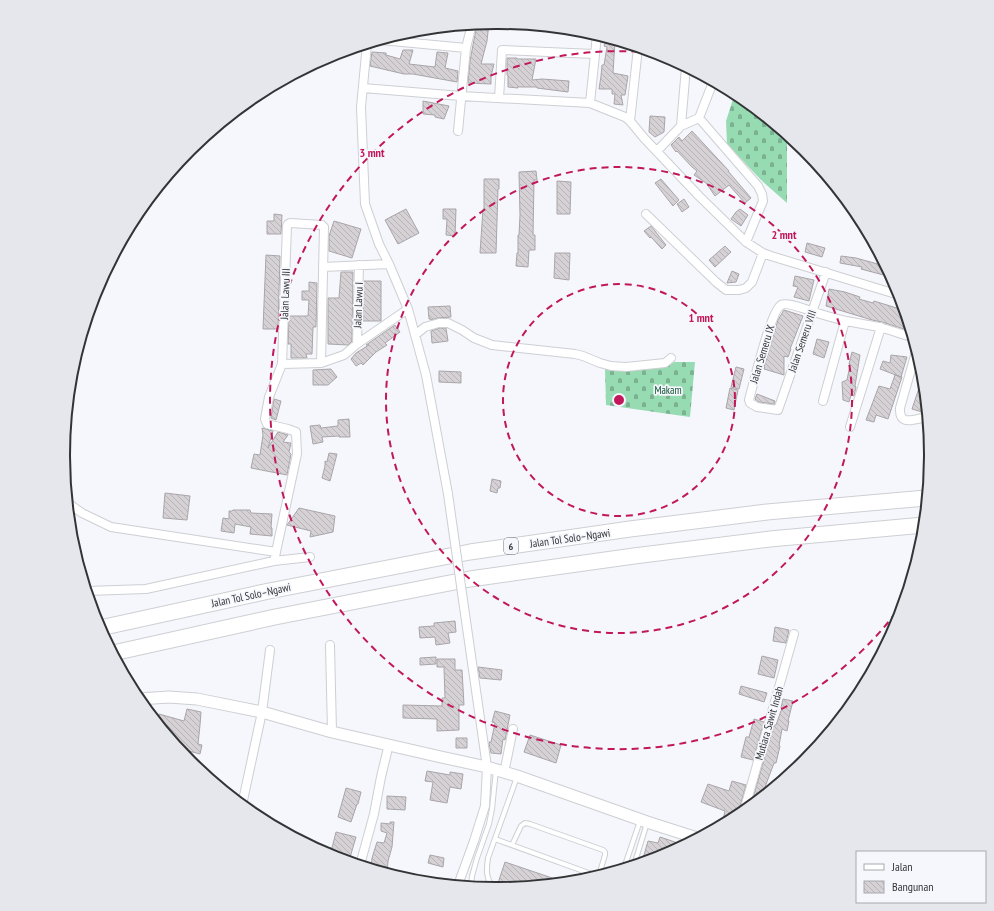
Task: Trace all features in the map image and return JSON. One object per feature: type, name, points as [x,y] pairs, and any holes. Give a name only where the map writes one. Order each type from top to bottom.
[{"type":"highway","name":"Jalan Tol Solo–Ngawi","points":[[106,627],[269,591],[470,552],[630,529],[760,513],[921,498]]},
{"type":"highway","points":[[118,652],[275,617],[470,579],[762,540],[917,526]]},
{"type":"street","points":[[458,131],[466,48],[471,30]]},
{"type":"street","points":[[397,41],[466,48]]},
{"type":"street","points":[[590,103],[595,41]]},
{"type":"street","points":[[366,50],[361,107],[365,204],[379,244],[408,309],[426,375],[448,494],[464,607],[496,770]]},
{"type":"street","points":[[499,98],[502,50],[594,54]]},
{"type":"street","points":[[630,121],[637,53]]},
{"type":"street","points":[[681,126],[686,73]]},
{"type":"street","points":[[658,151],[681,126],[699,118],[711,87]]},
{"type":"street","points":[[363,88],[461,96],[590,103],[625,117],[630,121],[644,138],[658,151],[699,196],[746,242],[763,253],[891,293]]},
{"type":"street","points":[[699,118],[758,186],[762,194],[763,200],[746,242]]},
{"type":"street","points":[[646,214],[726,290],[739,290],[746,288],[752,282],[763,253]]},
{"type":"street","name":"Jalan Lawu III","points":[[276,552],[297,454],[296,432],[267,424],[264,419],[269,397],[282,364],[288,224],[323,226],[323,267]]},
{"type":"street","points":[[321,364],[323,267],[389,264]]},
{"type":"street","name":"Jalan Lawu I","points":[[357,344],[359,265]]},
{"type":"street","name":"Jalan Semeru VIII","points":[[750,395],[749,400],[753,405],[778,410],[826,272]]},
{"type":"street","name":"Jalan Semeru IX","points":[[750,395],[767,335],[777,309],[781,305],[785,304],[812,311]]},
{"type":"street","points":[[282,364],[321,364],[344,355],[357,344],[408,309]]},
{"type":"street","points":[[812,311],[845,320],[881,327],[906,335]]},
{"type":"street","points":[[823,401],[845,320]]},
{"type":"street","points":[[415,335],[425,327],[432,324],[448,323],[474,338],[492,345],[575,354],[611,366],[626,367],[665,363],[671,358]]},
{"type":"street","points":[[850,427],[881,327]]},
{"type":"street","points":[[913,363],[900,408],[900,415],[902,419],[905,420],[922,418]]},
{"type":"street","points":[[74,507],[82,513],[111,527],[276,552],[274,561]]},
{"type":"street","points":[[92,591],[146,589],[274,561],[310,557]]},
{"type":"street","name":"Mutiara Sawit Indah","points":[[747,801],[794,634]]},
{"type":"street","points":[[330,645],[332,732]]},
{"type":"street","points":[[243,798],[262,712],[270,650]]},
{"type":"street","points":[[147,698],[169,697],[197,699],[262,712],[332,732],[496,770],[690,836]]},
{"type":"street","points":[[460,880],[474,841],[496,770],[513,729]]},
{"type":"street","points":[[362,859],[374,814],[389,744]]},
{"type":"lane","points":[[471,881],[477,858],[489,824],[496,770]]},
{"type":"lane","points":[[490,882],[486,869],[488,858],[517,776]]},
{"type":"lane","points":[[635,858],[644,821]]},
{"type":"lane","points":[[627,861],[644,821]]},
{"type":"lane","points":[[512,846],[520,826],[525,823],[530,824],[603,850],[605,855],[600,869]]},
{"type":"lane","points":[[495,839],[587,872]]},
{"type":"green space","points":[[733,100],[757,117],[787,143],[787,203],[761,180],[727,144],[726,121]]},
{"type":"green space","name":"Makam","points":[[674,362],[695,362],[690,417],[606,405],[605,368],[667,367]]},
{"type":"building","points":[[488,29],[481,64],[494,64],[491,84],[468,83],[470,61],[476,30]]},
{"type":"building","points":[[605,44],[615,46],[613,73],[628,76],[625,95],[621,95],[623,105],[614,104],[615,94],[612,94],[612,89],[599,89],[602,65],[604,65],[607,47],[604,46]]},
{"type":"building","points":[[403,50],[413,50],[409,64],[435,67],[437,52],[448,53],[445,68],[458,71],[457,82],[413,74],[404,74],[370,66],[372,52],[386,53],[386,55],[400,59]]},
{"type":"building","points":[[507,58],[536,59],[532,80],[542,79],[569,81],[568,92],[537,87],[508,87]]},
{"type":"building","points":[[423,101],[449,106],[444,119],[435,117],[435,115],[423,114]]},
{"type":"building","points":[[650,116],[665,117],[664,132],[655,137],[649,132]]},
{"type":"building","points":[[692,131],[729,171],[751,198],[745,203],[729,185],[715,196],[706,183],[694,175],[697,171],[677,151],[676,152],[671,145],[679,137],[682,141]]},
{"type":"building","points":[[536,171],[537,180],[534,180],[533,235],[535,235],[535,250],[529,250],[528,267],[516,266],[520,215],[519,172]]},
{"type":"building","points":[[484,179],[499,179],[496,253],[480,253],[484,209]]},
{"type":"building","points":[[661,179],[679,200],[673,206],[655,183]]},
{"type":"building","points":[[557,181],[571,182],[570,214],[557,214]]},
{"type":"building","points":[[684,199],[689,207],[682,212],[677,204]]},
{"type":"building","points":[[406,209],[419,233],[398,244],[385,220]]},
{"type":"building","points":[[443,209],[456,209],[455,236],[446,235],[447,219],[443,219]]},
{"type":"building","points":[[740,209],[748,215],[741,226],[731,219]]},
{"type":"building","points":[[274,214],[282,215],[281,234],[267,234],[267,221],[274,221]]},
{"type":"building","points":[[334,221],[361,229],[352,258],[329,251],[329,236]]},
{"type":"building","points":[[651,226],[666,245],[662,249],[644,231]]},
{"type":"building","points":[[807,243],[825,248],[822,257],[805,252]]},
{"type":"building","points":[[725,246],[731,252],[715,267],[709,260]]},
{"type":"building","points":[[555,253],[570,253],[569,280],[554,278]]},
{"type":"building","points":[[266,255],[280,256],[278,329],[263,329]]},
{"type":"building","points":[[841,256],[856,258],[878,264],[884,275],[861,269],[862,267],[840,263]]},
{"type":"building","points":[[732,271],[739,274],[736,282],[727,283]]},
{"type":"building","points":[[341,272],[353,272],[352,341],[348,345],[328,344],[328,298],[339,298]]},
{"type":"building","points":[[795,276],[814,280],[809,301],[794,297],[798,287],[793,286]]},
{"type":"building","points":[[364,281],[381,281],[381,321],[363,321]]},
{"type":"building","points":[[309,282],[317,283],[316,327],[313,327],[312,354],[306,354],[307,358],[291,358],[291,344],[288,344],[289,316],[308,316],[309,300],[302,300],[302,291],[309,291]]},
{"type":"building","points":[[829,289],[845,292],[860,297],[859,299],[873,303],[874,301],[897,308],[904,329],[882,322],[826,306]]},
{"type":"building","points":[[450,306],[451,317],[429,319],[428,307]]},
{"type":"building","points":[[784,310],[803,316],[788,357],[784,356],[784,375],[764,369],[764,367],[778,320]]},
{"type":"building","points":[[395,325],[400,332],[385,343],[387,345],[376,352],[363,365],[361,363],[356,366],[351,359],[356,353]]},
{"type":"building","points":[[446,328],[448,341],[432,343],[431,331]]},
{"type":"building","points":[[817,339],[829,342],[824,358],[813,354]]},
{"type":"building","points":[[852,352],[860,355],[854,396],[851,395],[849,402],[843,400],[842,382],[847,380]]},
{"type":"building","points":[[891,355],[907,357],[901,377],[880,369],[883,361],[890,363]]},
{"type":"building","points":[[736,367],[744,369],[739,389],[731,387]]},
{"type":"building","points":[[331,369],[337,377],[328,385],[313,385],[313,370]]},
{"type":"building","points":[[439,371],[461,372],[461,383],[439,382]]},
{"type":"building","points":[[895,375],[902,377],[888,419],[876,415],[874,422],[866,420],[879,386],[890,389]]},
{"type":"building","points":[[730,388],[738,390],[734,410],[726,408]]},
{"type":"building","points":[[918,390],[921,412],[912,409]]},
{"type":"building","points":[[757,394],[775,401],[774,404],[759,402],[755,399]]},
{"type":"building","points":[[274,399],[281,401],[276,420],[271,418]]},
{"type":"building","points":[[349,419],[350,437],[322,437],[323,442],[313,444],[310,426],[320,425],[321,428],[338,426],[338,420]]},
{"type":"building","points":[[262,428],[273,431],[268,448],[278,432],[288,435],[283,442],[291,443],[289,452],[291,454],[287,475],[251,468],[254,454],[260,455],[263,435]]},
{"type":"building","points":[[329,453],[337,454],[330,481],[322,478],[325,461],[327,462]]},
{"type":"building","points":[[492,479],[501,481],[500,488],[498,488],[497,493],[490,491]]},
{"type":"building","points":[[165,493],[190,496],[187,520],[163,518]]},
{"type":"building","points":[[299,508],[335,516],[333,532],[310,537],[311,531],[287,525]]},
{"type":"building","points":[[250,510],[251,513],[272,514],[272,536],[250,534],[251,527],[235,524],[234,533],[221,531],[223,518],[229,519],[229,511]]},
{"type":"building","points":[[455,621],[456,632],[448,633],[450,643],[436,645],[435,637],[420,638],[419,627],[434,626],[434,623]]},
{"type":"building","points":[[775,627],[789,630],[786,643],[773,641]]},
{"type":"building","points":[[762,656],[778,660],[774,678],[758,674]]},
{"type":"building","points":[[436,657],[436,664],[420,665],[420,658]]},
{"type":"building","points":[[437,659],[455,659],[455,670],[462,670],[464,705],[459,705],[459,730],[437,731],[437,719],[403,718],[403,705],[442,706],[442,698],[445,698],[444,667],[437,667]]},
{"type":"building","points":[[478,667],[502,670],[501,680],[480,678]]},
{"type":"building","points":[[741,686],[767,693],[764,702],[739,694]]},
{"type":"building","points":[[783,699],[793,701],[787,731],[782,729],[776,763],[774,763],[765,787],[753,796],[774,725],[776,725]]},
{"type":"building","points":[[187,709],[201,712],[198,744],[202,745],[200,754],[189,751],[176,737],[159,714],[184,721]]},
{"type":"building","points":[[495,711],[510,715],[505,740],[503,739],[501,754],[491,753],[489,743],[491,742],[495,723],[492,722]]},
{"type":"building","points":[[754,719],[764,722],[753,760],[741,757],[746,737],[749,737]]},
{"type":"building","points":[[530,735],[561,745],[556,763],[524,752]]},
{"type":"building","points":[[456,738],[467,738],[467,748],[456,748]]},
{"type":"building","points":[[427,771],[450,775],[450,772],[463,774],[461,789],[450,787],[447,803],[430,800],[433,782],[425,781]]},
{"type":"building","points":[[732,781],[746,785],[740,806],[724,816],[725,811],[701,802],[708,784],[729,791]]},
{"type":"building","points":[[346,788],[361,792],[351,822],[338,817]]},
{"type":"building","points":[[387,796],[406,797],[405,810],[387,809]]},
{"type":"building","points":[[390,822],[394,822],[392,847],[387,867],[372,862],[377,842],[384,843],[387,833],[381,831],[381,823],[390,824]]},
{"type":"building","points":[[336,832],[356,837],[351,856],[330,848],[332,848]]},
{"type":"building","points":[[660,837],[675,843],[644,856],[648,841],[658,843]]},
{"type":"building","points":[[430,855],[444,858],[443,867],[428,863]]},
{"type":"building","points":[[505,862],[552,878],[525,881],[498,882]]}]
